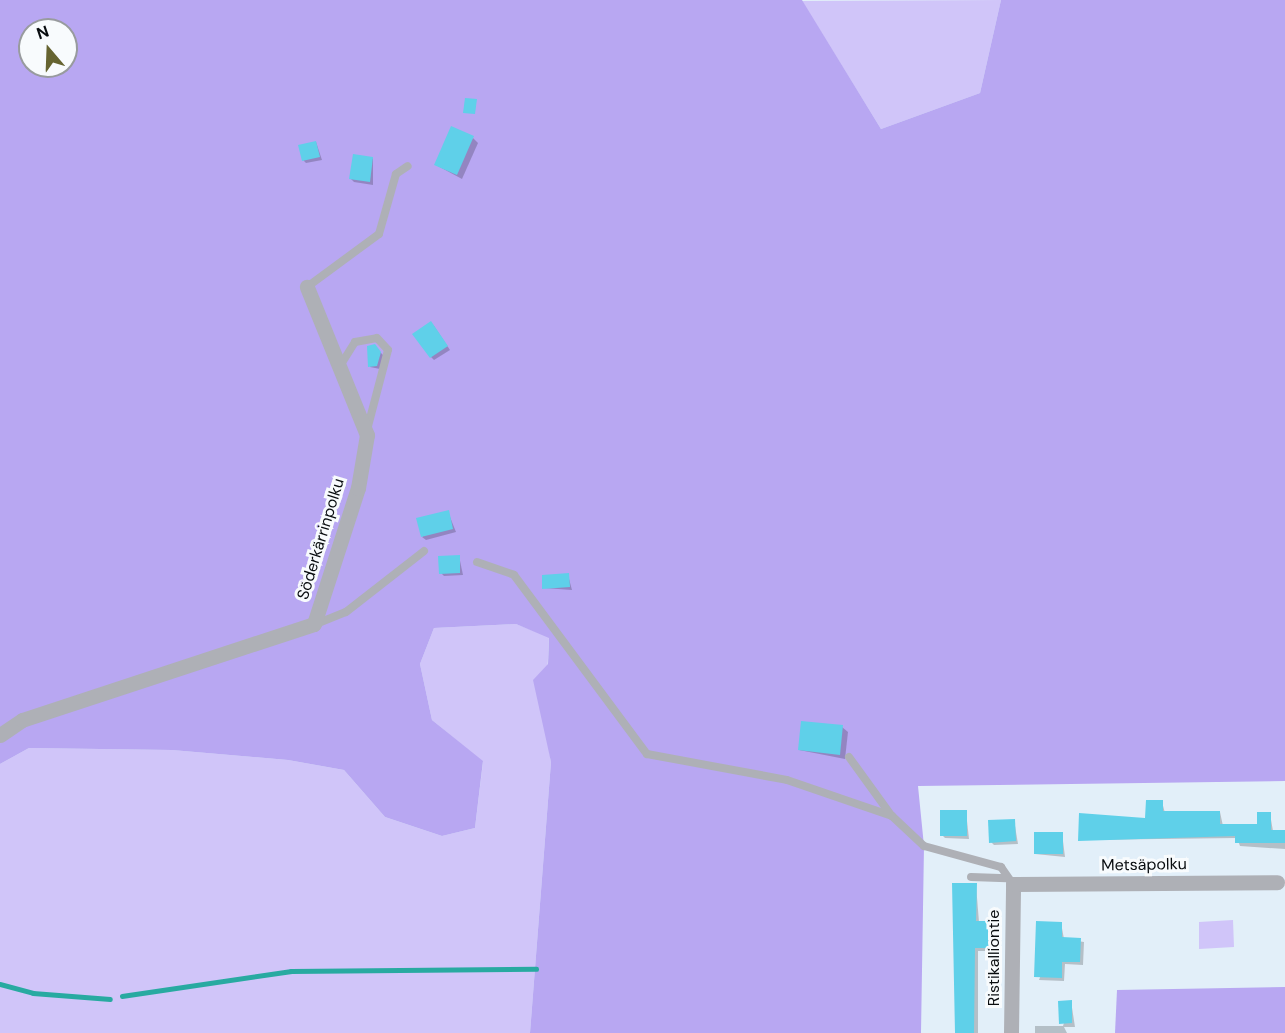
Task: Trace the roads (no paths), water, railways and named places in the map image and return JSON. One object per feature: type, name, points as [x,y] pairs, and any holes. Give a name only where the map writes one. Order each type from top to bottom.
[{"type":"street","points":[[306,287],[367,435]]},
{"type":"street","name":"Söderkärrinpolku","points":[[0,735],[22,720],[314,624],[358,488],[367,435]]},
{"type":"street","name":"Metsäpolku","points":[[1010,881],[1277,882]]},
{"type":"street","name":"Ristikalliontie","points":[[1010,881],[1011,1033]]},
{"type":"lane","points":[[306,287],[379,234],[396,174],[408,166]]},
{"type":"lane","points":[[340,368],[355,342],[385,342],[390,361],[372,401],[367,435]]},
{"type":"lane","points":[[314,624],[346,612],[424,551]]},
{"type":"lane","points":[[477,562],[514,575],[647,754],[787,780],[892,816]]},
{"type":"lane","points":[[849,757],[892,816],[924,846],[1000,867],[1010,881]]},
{"type":"lane","points":[[971,877],[1010,881]]},
{"type":"waterway","points":[[122,996],[291,971],[536,969]]},
{"type":"waterway","points":[[0,984],[33,993],[110,999]]}]
